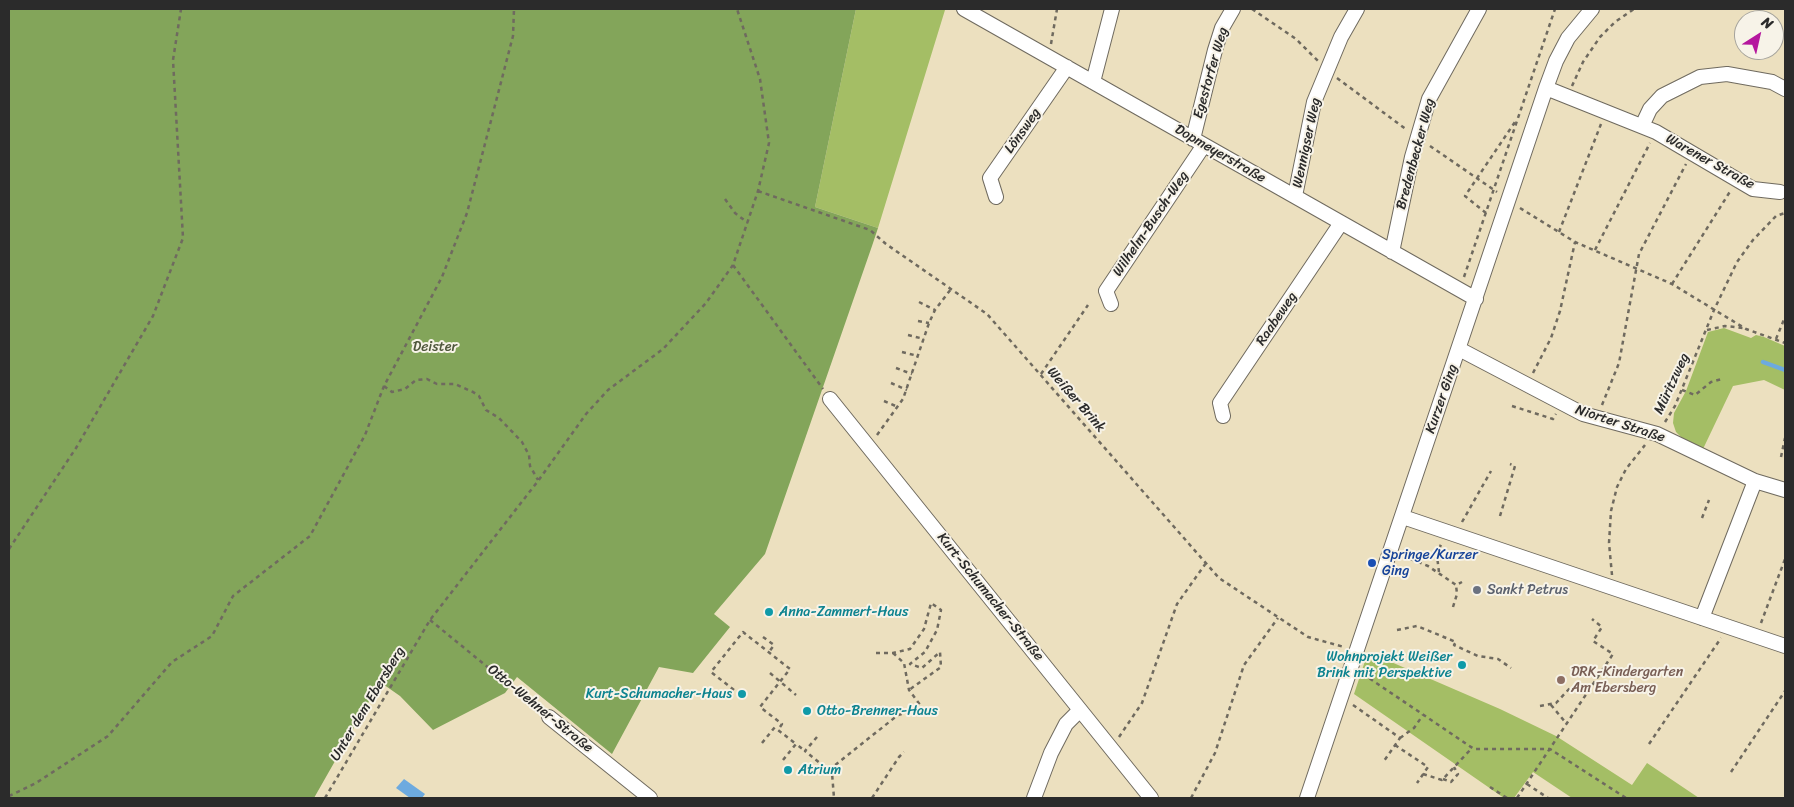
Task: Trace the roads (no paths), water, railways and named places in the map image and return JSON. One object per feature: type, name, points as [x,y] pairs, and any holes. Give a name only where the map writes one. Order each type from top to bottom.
[{"type":"street","name":"Dopmeyerstraße","points":[[964,9],[1476,299]]},
{"type":"street","points":[[1093,82],[1112,9]]},
{"type":"street","name":"Egestorfer Weg","points":[[1199,142],[1215,50],[1222,28],[1233,9]]},
{"type":"street","name":"Wennigser Weg","points":[[1295,196],[1314,102],[1341,36],[1357,9]]},
{"type":"street","name":"Bredenbecker Weg","points":[[1392,252],[1418,137],[1429,99],[1479,9]]},
{"type":"street","name":"Kurzer Ging","points":[[1307,798],[1556,60],[1568,38],[1592,9]]},
{"type":"street","name":"Lönsweg","points":[[996,197],[990,178],[1067,67]]},
{"type":"street","points":[[1642,126],[1650,109],[1662,96],[1700,77],[1727,74],[1743,76],[1772,82],[1785,89]]},
{"type":"street","name":"Warener Straße","points":[[1546,88],[1656,132],[1753,189],[1780,192]]},
{"type":"street","name":"Wilhelm-Busch-Weg","points":[[1111,304],[1106,291],[1199,142]]},
{"type":"street","name":"Raabeweg","points":[[1223,416],[1220,403],[1341,223]]},
{"type":"street","name":"Niorter Straße","points":[[1459,349],[1562,404],[1599,418],[1657,434],[1755,481],[1785,490]]},
{"type":"street","name":"Kurt-Schumacher-Straße","points":[[830,399],[1150,798]]},
{"type":"street","points":[[1702,618],[1755,481]]},
{"type":"street","points":[[1403,516],[1785,646]]},
{"type":"street","points":[[1034,798],[1044,770],[1066,724],[1080,710]]},
{"type":"street","name":"Otto-Wehner-Straße","points":[[549,717],[650,798]]},
{"type":"water","points":[[404,779],[425,794],[422,798],[410,798],[396,788]]},
{"type":"waterway","points":[[1763,362],[1785,370]]},
{"type":"place","name":"Springe/Kurzer Ging","points":[[1372,563]]},
{"type":"place","name":"Sankt Petrus","points":[[1477,590]]},
{"type":"place","name":"Anna-Zammert-Haus","points":[[769,612]]},
{"type":"place","name":"Wohnprojekt Weißer Brink mit Perspektive","points":[[1462,665]]},
{"type":"place","name":"DRK-Kindergarten Am Ebersberg","points":[[1561,680]]},
{"type":"place","name":"Kurt-Schumacher-Haus","points":[[742,694]]},
{"type":"place","name":"Otto-Brenner-Haus","points":[[807,711]]},
{"type":"place","name":"Atrium","points":[[788,770]]},
{"type":"park label","name":"Deister","points":[[435,347]]}]
